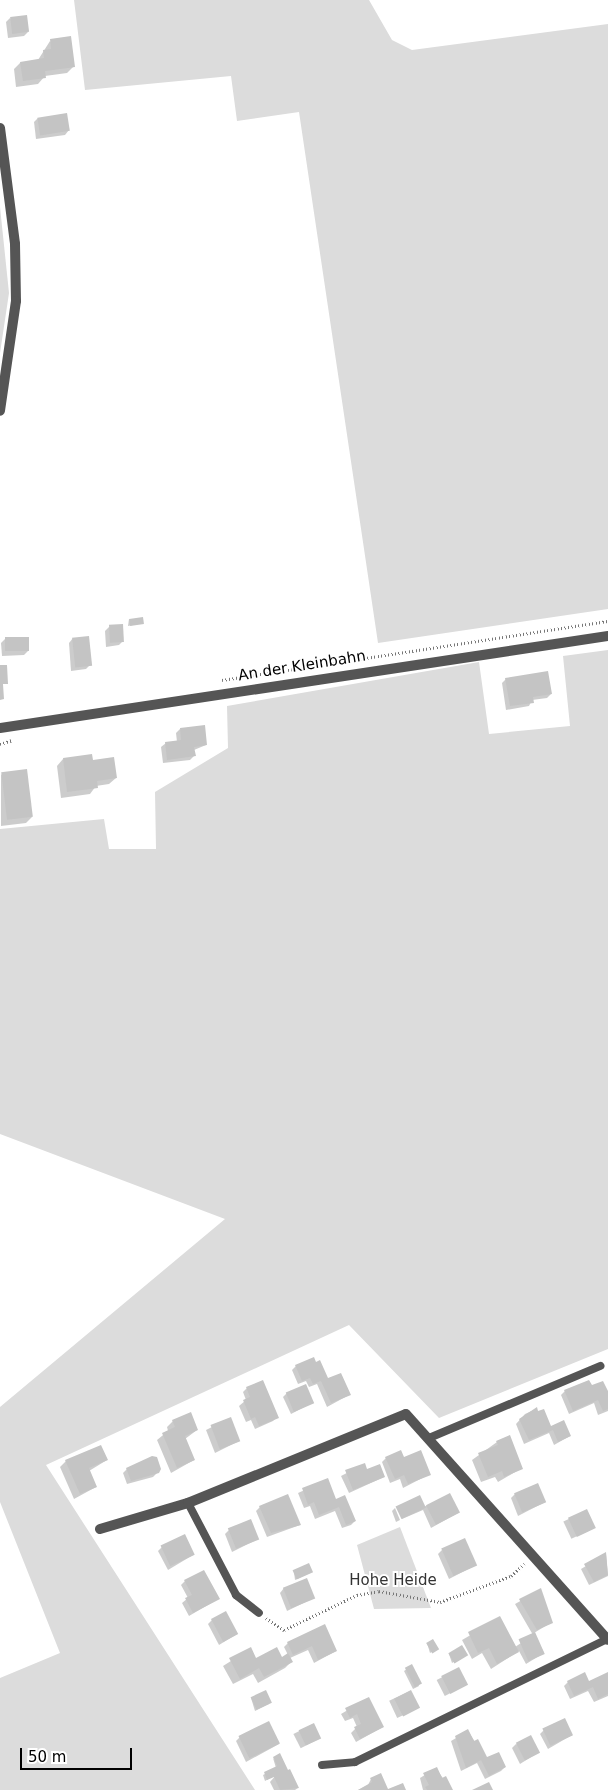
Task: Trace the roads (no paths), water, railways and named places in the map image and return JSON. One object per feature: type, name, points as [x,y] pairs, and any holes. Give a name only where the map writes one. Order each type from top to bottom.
[{"type":"street","points":[[0,128],[15,244],[16,301],[0,411]]},
{"type":"street","name":"An der Kleinbahn","points":[[0,728],[608,636]]},
{"type":"street","points":[[100,1529],[188,1503],[406,1414],[607,1640]]},
{"type":"lane","points":[[428,1438],[600,1366]]},
{"type":"lane","points":[[188,1503],[236,1595],[259,1613]]},
{"type":"lane","points":[[322,1765],[354,1762],[607,1640]]},
{"type":"park label","name":"Hohe Heide","points":[[393,1581]]}]
